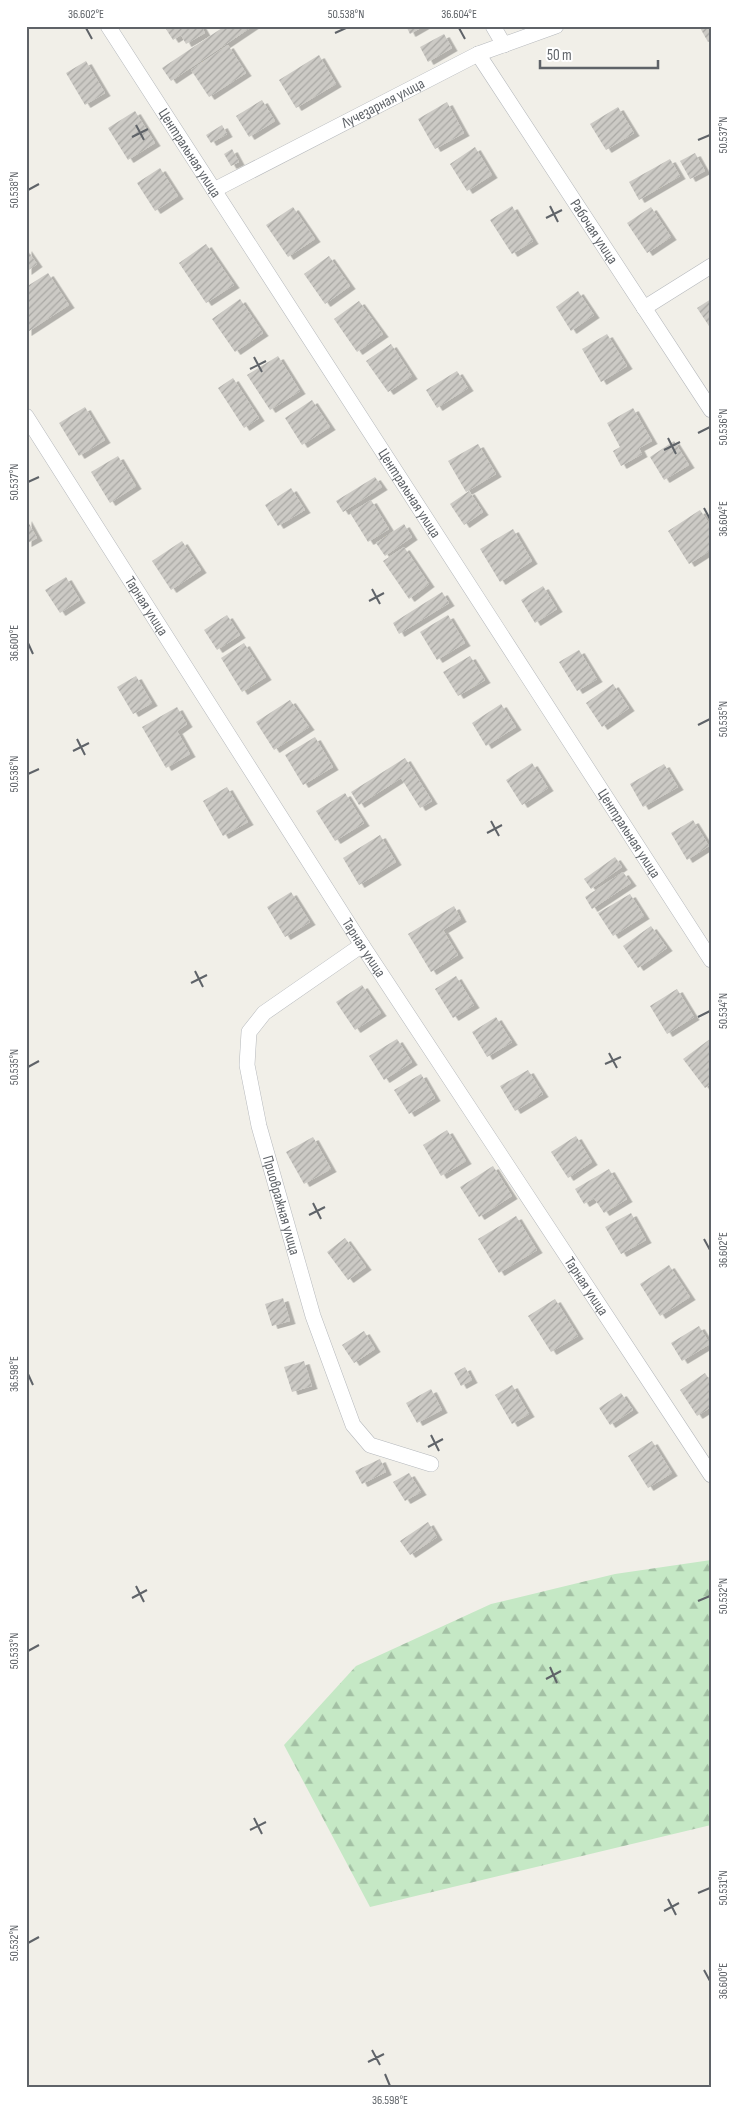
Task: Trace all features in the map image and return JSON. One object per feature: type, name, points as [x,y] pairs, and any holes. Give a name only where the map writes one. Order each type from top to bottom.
[{"type":"street","name":"Центральная улица","points":[[108,26],[711,960]]},
{"type":"street","points":[[492,26],[504,45]]},
{"type":"street","name":"Лучезарная улица","points":[[214,190],[478,54],[556,26]]},
{"type":"street","name":"Рабочая улица","points":[[478,54],[711,410]]},
{"type":"street","points":[[644,308],[711,266]]},
{"type":"street","name":"Тарная улица","points":[[26,416],[362,945],[711,1475]]},
{"type":"street","name":"Приовражная улица","points":[[362,945],[264,1013],[249,1032],[247,1065],[259,1126],[312,1316],[353,1425],[370,1445],[431,1464]]},
{"type":"green space","points":[[711,1560],[711,1825],[370,1907],[284,1745],[356,1666],[491,1604],[615,1574]]},
{"type":"building","points":[[164,26],[201,26],[205,33],[186,44],[181,35],[173,40]]},
{"type":"building","points":[[225,26],[253,26],[171,81],[162,68]]},
{"type":"building","points":[[406,26],[424,26],[410,34]]},
{"type":"building","points":[[699,26],[711,26],[711,40],[708,42]]},
{"type":"building","points":[[444,34],[452,48],[428,62],[420,47]]},
{"type":"building","points":[[228,45],[246,73],[209,97],[191,70]]},
{"type":"building","points":[[319,55],[336,84],[296,108],[279,80]]},
{"type":"building","points":[[86,61],[105,93],[85,105],[66,73]]},
{"type":"building","points":[[262,100],[275,121],[249,137],[236,116]]},
{"type":"building","points":[[447,102],[464,133],[435,149],[418,119]]},
{"type":"building","points":[[618,107],[634,133],[606,150],[590,124]]},
{"type":"building","points":[[135,111],[155,143],[128,160],[108,128]]},
{"type":"building","points":[[222,125],[227,134],[211,143],[206,135]]},
{"type":"building","points":[[475,147],[492,175],[467,191],[450,164]]},
{"type":"building","points":[[232,149],[239,162],[231,166],[224,154]]},
{"type":"building","points":[[695,153],[705,171],[690,179],[680,161]]},
{"type":"building","points":[[670,159],[680,176],[639,200],[629,182]]},
{"type":"building","points":[[160,168],[178,196],[155,211],[137,183]]},
{"type":"building","points":[[512,206],[533,241],[512,254],[490,220]]},
{"type":"building","points":[[293,207],[315,239],[288,257],[266,225]]},
{"type":"building","points":[[651,207],[671,237],[647,253],[627,223]]},
{"type":"building","points":[[206,244],[234,285],[206,303],[179,263]]},
{"type":"building","points":[[26,248],[37,264],[26,272]]},
{"type":"building","points":[[329,256],[350,286],[325,304],[304,274]]},
{"type":"building","points":[[48,273],[69,305],[26,333],[26,287]]},
{"type":"building","points":[[578,291],[594,315],[571,331],[556,307]]},
{"type":"building","points":[[240,299],[263,333],[235,352],[212,319]]},
{"type":"building","points":[[711,299],[711,329],[697,308]]},
{"type":"building","points":[[359,301],[383,334],[357,352],[334,319]]},
{"type":"building","points":[[607,334],[627,366],[601,382],[582,349]]},
{"type":"building","points":[[391,344],[412,376],[388,392],[366,361]]},
{"type":"building","points":[[278,356],[300,391],[270,410],[247,375]]},
{"type":"building","points":[[457,371],[468,388],[437,408],[426,390]]},
{"type":"building","points":[[233,378],[259,418],[244,428],[218,388]]},
{"type":"building","points":[[312,400],[330,427],[302,445],[285,418]]},
{"type":"building","points":[[85,407],[105,440],[79,456],[59,423]]},
{"type":"building","points":[[633,408],[652,441],[639,448],[642,454],[621,466],[613,451],[620,447],[607,423]]},
{"type":"building","points":[[674,441],[689,465],[664,480],[650,457]]},
{"type":"building","points":[[478,444],[496,474],[466,492],[448,461]]},
{"type":"building","points":[[118,456],[136,486],[110,503],[91,472]]},
{"type":"building","points":[[375,477],[382,487],[343,512],[336,501]]},
{"type":"building","points":[[291,488],[305,510],[278,526],[265,505]]},
{"type":"building","points":[[469,491],[483,512],[464,525],[450,504]]},
{"type":"building","points":[[371,500],[389,529],[368,542],[350,513]]},
{"type":"building","points":[[700,510],[711,526],[711,550],[689,564],[668,531]]},
{"type":"building","points":[[26,518],[37,538],[26,544]]},
{"type":"building","points":[[404,524],[412,537],[385,556],[376,543]]},
{"type":"building","points":[[513,529],[532,561],[500,582],[480,549]]},
{"type":"building","points":[[182,541],[201,570],[171,590],[152,561]]},
{"type":"building","points":[[404,547],[429,584],[409,599],[383,561]]},
{"type":"building","points":[[66,577],[80,600],[60,613],[45,590]]},
{"type":"building","points":[[543,586],[557,609],[535,623],[521,600]]},
{"type":"building","points":[[442,592],[449,603],[399,634],[393,623]]},
{"type":"building","points":[[227,615],[240,635],[217,650],[204,630]]},
{"type":"building","points":[[448,615],[465,643],[437,660],[420,632]]},
{"type":"building","points":[[244,643],[266,677],[242,692],[221,658]]},
{"type":"building","points":[[579,650],[597,679],[577,691],[559,662]]},
{"type":"building","points":[[470,656],[485,680],[458,696],[443,672]]},
{"type":"building","points":[[136,676],[152,703],[133,714],[117,687]]},
{"type":"building","points":[[613,684],[629,708],[602,727],[586,703]]},
{"type":"building","points":[[290,700],[309,727],[274,750],[256,722]]},
{"type":"building","points":[[501,704],[516,727],[486,746],[472,723]]},
{"type":"building","points":[[177,707],[187,724],[177,731],[190,754],[166,768],[142,727]]},
{"type":"building","points":[[315,737],[333,767],[303,785],[285,755]]},
{"type":"building","points":[[405,758],[432,801],[420,808],[401,778],[359,805],[351,792]]},
{"type":"building","points":[[532,763],[548,788],[522,805],[506,780]]},
{"type":"building","points":[[664,764],[678,787],[643,807],[630,784]]},
{"type":"building","points":[[227,787],[248,822],[223,836],[203,801]]},
{"type":"building","points":[[345,793],[364,823],[335,841],[316,811]]},
{"type":"building","points":[[693,820],[709,846],[687,860],[671,833]]},
{"type":"building","points":[[380,835],[396,862],[359,885],[343,858]]},
{"type":"building","points":[[615,857],[622,867],[591,889],[584,879]]},
{"type":"building","points":[[623,872],[631,883],[592,909],[585,897]]},
{"type":"building","points":[[291,892],[310,922],[285,937],[267,907]]},
{"type":"building","points":[[630,894],[644,916],[613,936],[598,913]]},
{"type":"building","points":[[454,906],[461,919],[443,930],[458,955],[431,972],[408,934]]},
{"type":"building","points":[[651,926],[667,948],[638,968],[623,946]]},
{"type":"building","points":[[456,976],[474,1005],[453,1018],[435,989]]},
{"type":"building","points":[[362,985],[381,1013],[355,1030],[336,1002]]},
{"type":"building","points":[[677,989],[694,1017],[667,1034],[650,1006]]},
{"type":"building","points":[[496,1017],[512,1042],[487,1057],[472,1032]]},
{"type":"building","points":[[397,1039],[412,1062],[384,1080],[369,1056]]},
{"type":"building","points":[[710,1039],[711,1084],[705,1088],[683,1059]]},
{"type":"building","points":[[528,1070],[543,1094],[515,1111],[500,1086]]},
{"type":"building","points":[[421,1074],[435,1098],[409,1114],[394,1090]]},
{"type":"building","points":[[447,1130],[466,1161],[441,1176],[423,1145]]},
{"type":"building","points":[[576,1136],[592,1162],[568,1178],[551,1152]]},
{"type":"building","points":[[313,1137],[331,1169],[304,1184],[286,1152]]},
{"type":"building","points":[[493,1166],[512,1196],[479,1217],[460,1187]]},
{"type":"building","points":[[609,1169],[627,1199],[604,1213],[594,1198],[584,1204],[575,1189]]},
{"type":"building","points":[[631,1213],[646,1240],[621,1254],[605,1227]]},
{"type":"building","points":[[516,1216],[537,1250],[499,1273],[478,1239]]},
{"type":"building","points":[[345,1238],[366,1267],[348,1280],[327,1252]]},
{"type":"building","points":[[669,1265],[690,1297],[660,1316],[640,1284]]},
{"type":"building","points":[[283,1298],[290,1321],[272,1326],[265,1304]]},
{"type":"building","points":[[555,1299],[578,1336],[551,1352],[528,1316]]},
{"type":"building","points":[[699,1326],[710,1344],[682,1361],[671,1343]]},
{"type":"building","points":[[364,1331],[375,1349],[354,1363],[342,1345]]},
{"type":"building","points":[[304,1361],[312,1386],[292,1392],[284,1367]]},
{"type":"building","points":[[465,1367],[472,1380],[461,1386],[454,1373]]},
{"type":"building","points":[[705,1373],[711,1382],[711,1407],[697,1416],[680,1390]]},
{"type":"building","points":[[512,1385],[529,1414],[512,1424],[495,1395]]},
{"type":"building","points":[[431,1389],[442,1410],[417,1423],[406,1403]]},
{"type":"building","points":[[621,1393],[633,1410],[610,1425],[599,1408]]},
{"type":"building","points":[[652,1441],[672,1473],[648,1488],[628,1456]]},
{"type":"building","points":[[380,1459],[386,1472],[362,1484],[355,1471]]},
{"type":"building","points":[[409,1473],[421,1492],[405,1501],[393,1482]]},
{"type":"building","points":[[428,1522],[437,1537],[410,1555],[400,1541]]}]
